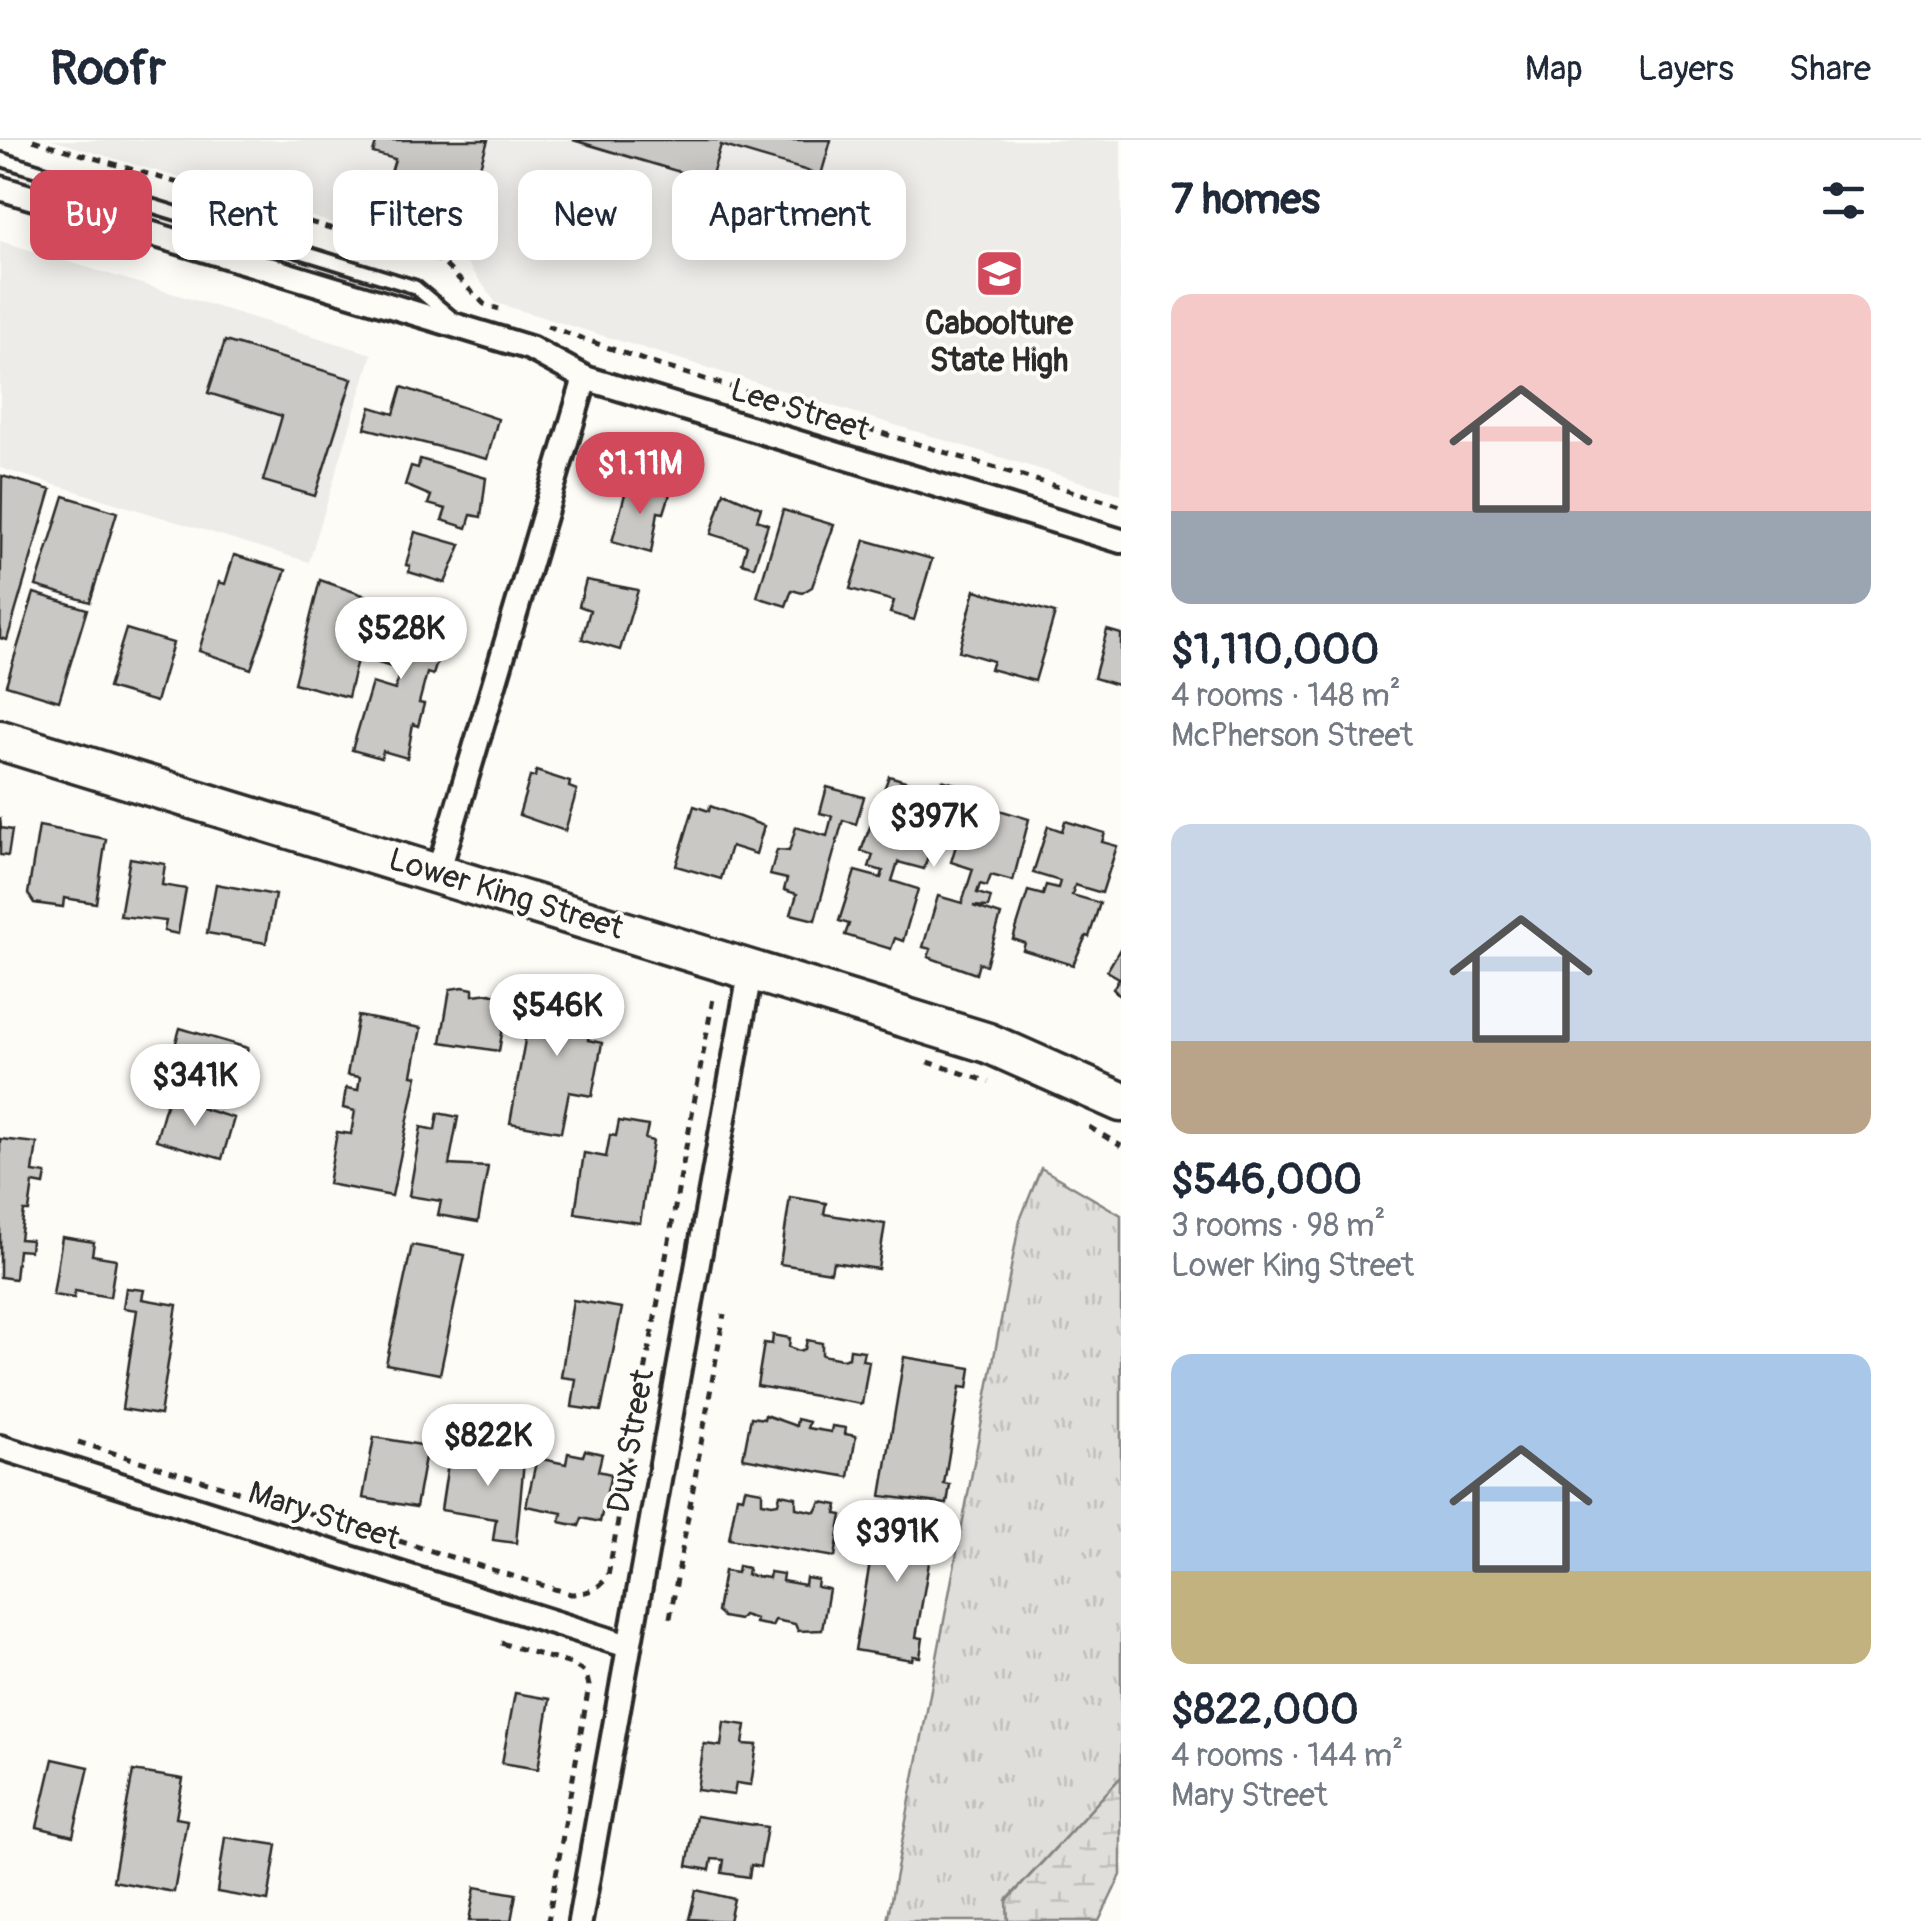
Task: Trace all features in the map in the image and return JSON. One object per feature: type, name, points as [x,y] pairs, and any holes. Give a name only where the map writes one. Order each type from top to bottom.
[{"type":"main road","name":"Lower King Street","points":[[0,740],[988,1043],[1121,1102]]},
{"type":"street","name":"Lee Street","points":[[0,188],[558,359],[586,378],[1121,541]]},
{"type":"street","points":[[438,873],[586,378]]},
{"type":"street","name":"Dux Street","points":[[580,1921],[750,972]]},
{"type":"street","name":"Mary Street","points":[[0,1447],[628,1646]]},
{"type":"lane","name":"Lee Street","points":[[0,159],[414,287],[465,329]]},
{"type":"path","points":[[33,140],[440,261],[484,304],[500,310]]},
{"type":"path","points":[[534,321],[652,363],[1121,506]]},
{"type":"path","points":[[76,1442],[571,1594],[587,1593],[602,1584],[608,1576],[714,992]]},
{"type":"path","points":[[919,1059],[992,1083]]},
{"type":"path","points":[[1077,1119],[1121,1146]]},
{"type":"path","points":[[670,1618],[724,1314]]},
{"type":"path","points":[[501,1643],[571,1664],[586,1673],[589,1686],[548,1921]]},
{"type":"shaded area","points":[[52,140],[1121,140],[1121,494],[496,303],[467,263],[457,260],[498,260],[498,170],[333,170],[333,223],[313,217],[313,170],[172,170],[172,176]]},
{"type":"shaded area","points":[[0,241],[30,250],[30,260],[63,260],[372,354],[309,562],[0,468]]},
{"type":"green space","points":[[1041,1168],[1121,1215],[1121,1777],[1007,1900],[1008,1921],[887,1921],[1020,1220]]},
{"type":"green space","points":[[1121,1777],[1121,1875],[1099,1921],[1008,1921],[1007,1901]]},
{"type":"building","points":[[377,140],[488,140],[479,170],[392,170],[395,159],[373,153]]},
{"type":"building","points":[[573,140],[831,140],[822,170],[804,170],[721,145],[713,170],[673,170]]},
{"type":"building","points":[[225,341],[352,379],[315,496],[263,481],[282,416],[208,393]]},
{"type":"building","points":[[402,387],[498,419],[487,459],[365,428],[371,407],[394,414]]},
{"type":"building","points":[[420,459],[486,478],[481,517],[471,515],[467,528],[442,520],[446,509],[428,504],[431,496],[405,485],[411,466],[418,468]]},
{"type":"building","points":[[2,476],[51,490],[7,640],[0,638]]},
{"type":"building","points":[[628,483],[670,494],[664,513],[658,512],[651,553],[612,542]]},
{"type":"building","points":[[724,492],[761,508],[757,520],[768,524],[754,567],[742,563],[747,545],[711,534]]},
{"type":"building","points":[[64,496],[117,512],[90,602],[36,586]]},
{"type":"building","points":[[783,510],[834,525],[812,587],[802,593],[792,590],[786,606],[757,597]]},
{"type":"building","points":[[415,532],[461,545],[445,583],[409,572],[410,566],[406,565]]},
{"type":"building","points":[[865,540],[932,559],[914,620],[890,613],[894,601],[850,589]]},
{"type":"building","points":[[234,555],[286,570],[251,669],[199,651],[219,582],[225,584]]},
{"type":"building","points":[[320,580],[372,598],[348,697],[294,683]]},
{"type":"building","points":[[586,580],[638,590],[620,650],[582,639],[590,610],[579,606]]},
{"type":"building","points":[[975,590],[1055,613],[1035,681],[990,669],[993,661],[959,651]]},
{"type":"building","points":[[34,593],[87,609],[59,701],[6,685]]},
{"type":"building","points":[[397,599],[425,607],[423,614],[450,621],[444,641],[438,639],[434,651],[440,653],[433,675],[427,673],[419,703],[424,704],[418,726],[413,724],[407,758],[383,751],[381,758],[352,750],[372,683],[395,690],[401,670],[378,663]]},
{"type":"building","points":[[126,629],[173,643],[156,702],[108,688]]},
{"type":"building","points":[[1107,630],[1121,634],[1121,686],[1094,678]]},
{"type":"building","points":[[536,771],[570,782],[569,787],[577,790],[565,831],[519,815],[530,777],[535,777]]},
{"type":"building","points":[[889,776],[938,791],[942,780],[979,791],[976,803],[1029,819],[1013,881],[991,875],[987,886],[980,884],[977,893],[991,897],[988,907],[973,906],[1001,915],[986,965],[979,963],[976,974],[928,957],[931,949],[923,947],[938,896],[962,903],[973,869],[951,862],[963,822],[940,816],[924,869],[898,862],[892,881],[918,889],[903,941],[895,938],[891,949],[845,935],[849,924],[839,921],[855,871],[881,878],[883,871],[869,867],[873,855],[861,851]]},
{"type":"building","points":[[827,787],[864,797],[856,824],[843,820],[815,920],[791,914],[797,894],[784,890],[787,879],[770,875],[777,850],[789,851],[796,827],[827,836],[832,816],[820,813]]},
{"type":"building","points":[[694,806],[709,811],[710,806],[764,826],[756,854],[731,846],[721,879],[676,866]]},
{"type":"building","points":[[0,817],[1,828],[12,830],[8,856],[0,855]]},
{"type":"building","points":[[1065,821],[1105,833],[1102,842],[1117,846],[1102,893],[1075,885],[1072,895],[1100,903],[1089,937],[1086,936],[1073,965],[1023,950],[1025,943],[1013,939],[1028,891],[1043,895],[1046,885],[1058,888],[1060,881],[1033,873],[1048,826],[1062,831]]},
{"type":"building","points":[[39,826],[106,839],[96,903],[64,898],[63,907],[34,903],[28,894]]},
{"type":"building","points":[[130,858],[165,864],[162,885],[186,889],[178,934],[164,931],[166,921],[120,916]]},
{"type":"building","points":[[216,884],[275,895],[266,943],[207,933]]},
{"type":"building","points":[[1121,947],[1121,997],[1113,989],[1119,978],[1107,971]]},
{"type":"building","points":[[547,982],[596,990],[588,1040],[602,1043],[592,1096],[569,1092],[561,1132],[510,1123],[527,1029],[539,1031]]},
{"type":"building","points":[[450,989],[473,989],[473,995],[490,993],[508,999],[499,1051],[441,1042]]},
{"type":"building","points":[[358,1016],[421,1028],[412,1075],[417,1076],[392,1196],[328,1184],[337,1132],[351,1134],[355,1111],[343,1108],[346,1088],[358,1090],[360,1077],[347,1075]]},
{"type":"building","points":[[180,1028],[248,1048],[236,1090],[168,1071]]},
{"type":"building","points":[[168,1098],[234,1118],[222,1159],[156,1140]]},
{"type":"building","points":[[438,1113],[458,1117],[449,1165],[488,1167],[478,1222],[438,1215],[441,1201],[409,1196],[421,1127],[435,1130]]},
{"type":"building","points":[[619,1121],[648,1126],[645,1139],[653,1141],[640,1223],[575,1213],[584,1153],[606,1157],[610,1135],[616,1136]]},
{"type":"building","points":[[0,1139],[37,1143],[33,1172],[46,1174],[44,1185],[33,1183],[29,1211],[24,1211],[20,1239],[31,1240],[30,1251],[18,1250],[15,1279],[0,1277]]},
{"type":"building","points":[[790,1197],[826,1203],[824,1214],[885,1224],[878,1269],[833,1262],[831,1272],[780,1264]]},
{"type":"building","points":[[62,1237],[94,1242],[92,1255],[116,1259],[110,1297],[75,1291],[74,1298],[53,1295]]},
{"type":"building","points":[[412,1245],[465,1255],[440,1374],[386,1364]]},
{"type":"building","points":[[126,1288],[144,1290],[142,1299],[177,1305],[160,1415],[122,1409],[137,1310],[123,1308]]},
{"type":"building","points":[[573,1300],[622,1308],[601,1411],[572,1407],[576,1379],[561,1377]]},
{"type":"building","points":[[773,1335],[790,1338],[789,1347],[799,1351],[805,1349],[807,1340],[822,1343],[822,1355],[842,1359],[849,1357],[850,1349],[864,1351],[862,1360],[869,1361],[862,1404],[757,1386],[764,1343],[772,1344]]},
{"type":"building","points":[[904,1357],[971,1368],[968,1388],[960,1387],[944,1484],[950,1485],[947,1504],[881,1496]]},
{"type":"building","points":[[765,1415],[796,1426],[797,1419],[809,1422],[807,1428],[831,1432],[832,1426],[846,1428],[845,1434],[856,1436],[849,1477],[743,1458],[751,1417],[764,1419]]},
{"type":"building","points":[[374,1437],[427,1446],[416,1507],[363,1498]]},
{"type":"building","points":[[484,1445],[525,1451],[516,1543],[493,1540],[496,1519],[441,1510],[449,1457],[482,1462]]},
{"type":"building","points":[[585,1450],[602,1454],[598,1471],[611,1474],[600,1522],[582,1518],[579,1526],[560,1522],[562,1513],[526,1506],[537,1458],[566,1464],[568,1453],[583,1456]]},
{"type":"building","points":[[745,1488],[762,1491],[762,1502],[772,1504],[778,1503],[780,1494],[796,1497],[796,1508],[816,1512],[821,1502],[838,1505],[836,1514],[842,1515],[835,1557],[729,1539],[737,1496],[743,1497]]},
{"type":"building","points":[[879,1510],[944,1521],[940,1542],[933,1540],[916,1637],[923,1638],[920,1657],[913,1656],[912,1660],[855,1650]]},
{"type":"building","points":[[738,1566],[748,1568],[747,1575],[769,1578],[770,1572],[783,1574],[782,1581],[805,1585],[806,1578],[818,1580],[817,1587],[829,1589],[822,1630],[798,1631],[795,1624],[775,1620],[772,1626],[755,1623],[756,1619],[743,1615],[739,1620],[723,1617],[717,1612],[724,1571],[737,1573]]},
{"type":"building","points":[[515,1693],[550,1699],[538,1769],[502,1763]]},
{"type":"building","points":[[724,1722],[746,1725],[743,1744],[757,1745],[751,1785],[736,1783],[734,1795],[697,1790],[704,1744],[721,1746]]},
{"type":"building","points":[[53,1759],[89,1767],[73,1836],[37,1827]]},
{"type":"building","points":[[133,1771],[183,1779],[176,1818],[187,1820],[174,1892],[113,1881]]},
{"type":"building","points":[[696,1816],[767,1827],[760,1867],[751,1865],[749,1877],[722,1873],[724,1860],[712,1859],[710,1870],[687,1866]]},
{"type":"building","points":[[225,1837],[277,1845],[268,1901],[217,1892]]},
{"type":"building","points":[[475,1887],[516,1894],[511,1921],[469,1921]]},
{"type":"building","points":[[696,1890],[734,1899],[729,1921],[689,1919]]},
{"type":"place","name":"Caboolture State High","points":[[999,274]]}]
